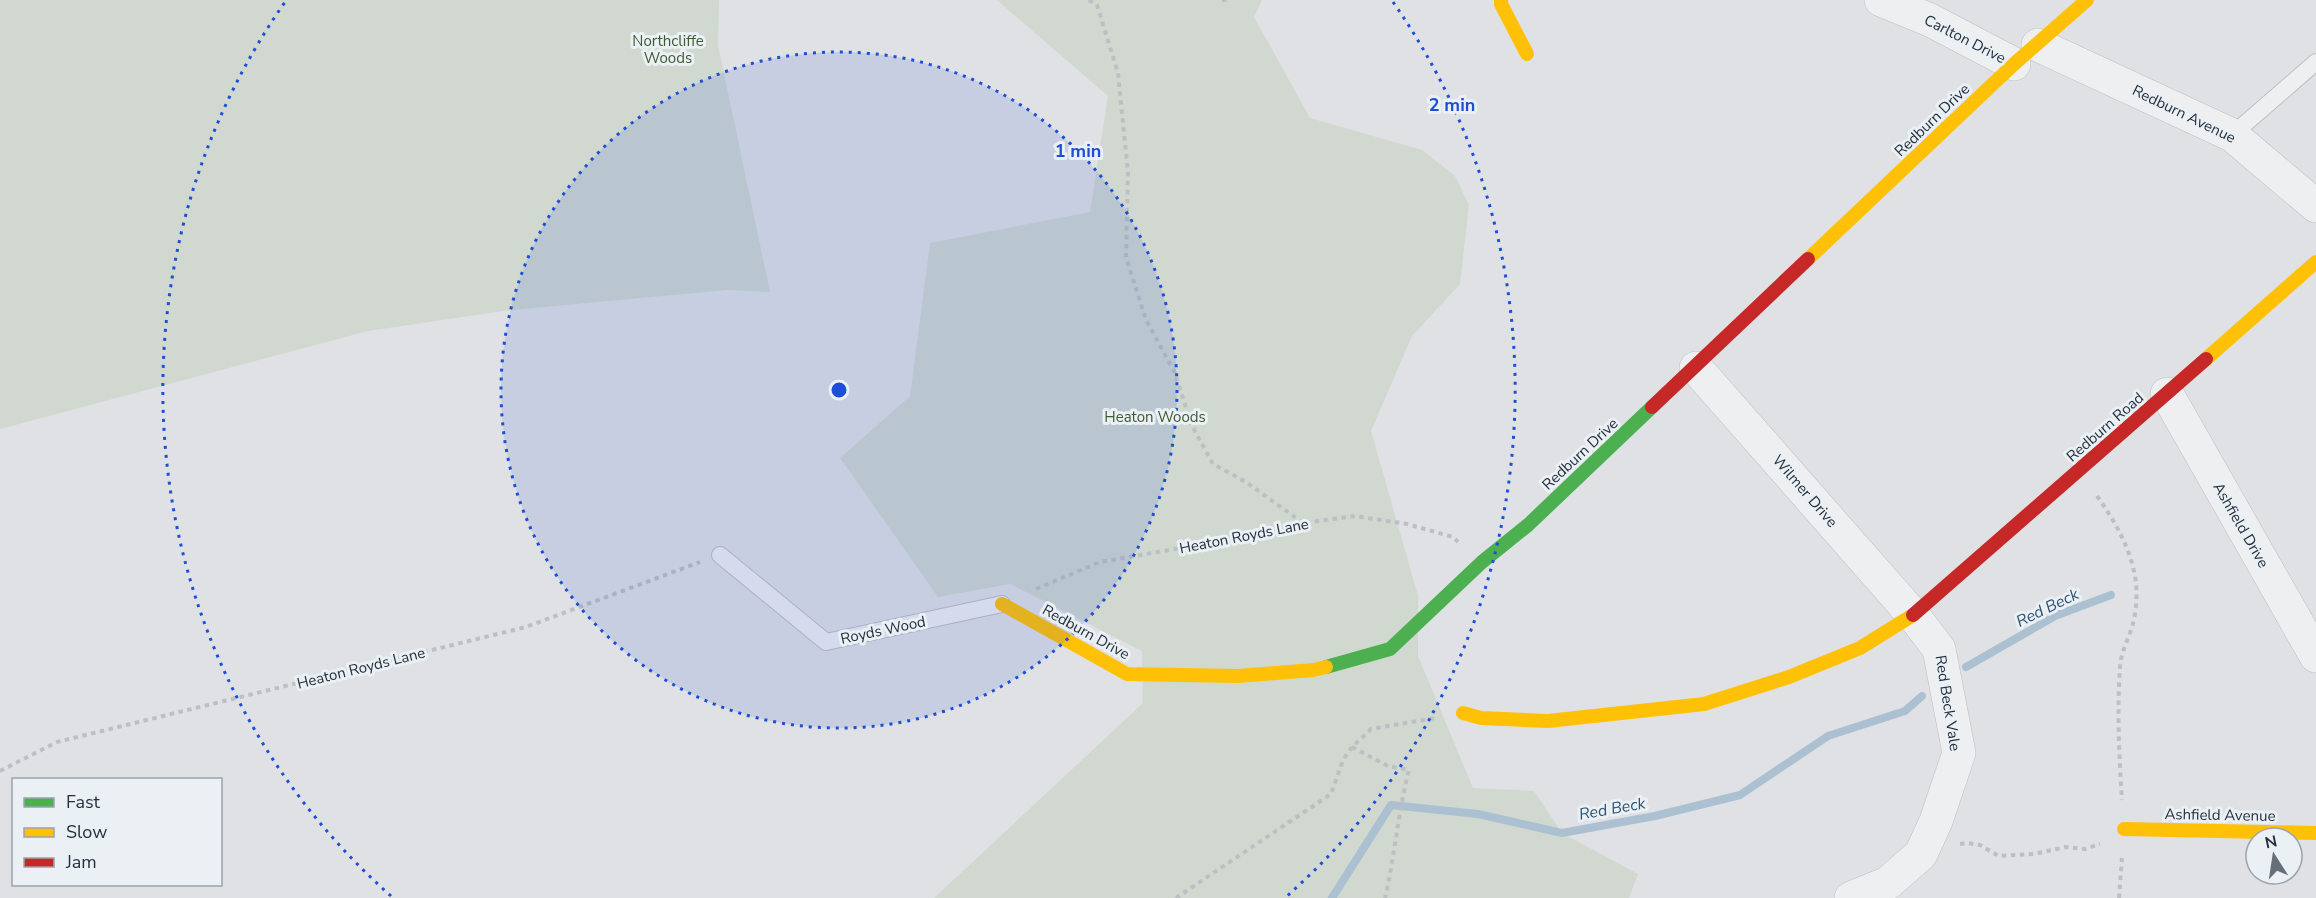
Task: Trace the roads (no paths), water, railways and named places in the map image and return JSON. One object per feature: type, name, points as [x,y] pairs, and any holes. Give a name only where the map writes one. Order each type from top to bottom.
[{"type":"street","points":[[1501,0],[1527,54]]},
{"type":"street","name":"Carlton Drive","points":[[1881,0],[2026,55]]},
{"type":"street","name":"Redburn Drive","points":[[1002,604],[1127,674],[1238,676],[1312,670],[1390,650],[1482,562],[1528,525],[2087,0]]},
{"type":"street","name":"Redburn Avenue","points":[[2026,55],[2232,135],[2316,206]]},
{"type":"street","name":"Redburn Road","points":[[1462,713],[1481,718],[1548,721],[1704,704],[1789,677],[1860,648],[1913,615],[2316,262]]},
{"type":"street","name":"Wilmer Drive","points":[[1696,368],[1913,615]]},
{"type":"street","name":"Ashfield Drive","points":[[2167,394],[2316,656]]},
{"type":"street","name":"Red Beck Vale","points":[[1851,898],[1888,883],[1921,854],[1936,821],[1959,753],[1939,649],[1913,615]]},
{"type":"street","name":"Ashfield Avenue","points":[[2124,829],[2316,833]]},
{"type":"lane","points":[[2232,135],[2316,62]]},
{"type":"lane","name":"Royds Wood","points":[[720,555],[826,642],[1002,604]]},
{"type":"waterway","name":"Red Beck","points":[[1966,667],[2055,616],[2111,595]]},
{"type":"waterway","name":"Red Beck","points":[[1332,898],[1391,805],[1478,814],[1562,833],[1655,816],[1740,795],[1828,736],[1905,711],[1922,696]]},
{"type":"park label","name":"Northcliffe Woods","points":[[668,50]]},
{"type":"park label","name":"Heaton Woods","points":[[1155,417]]}]
